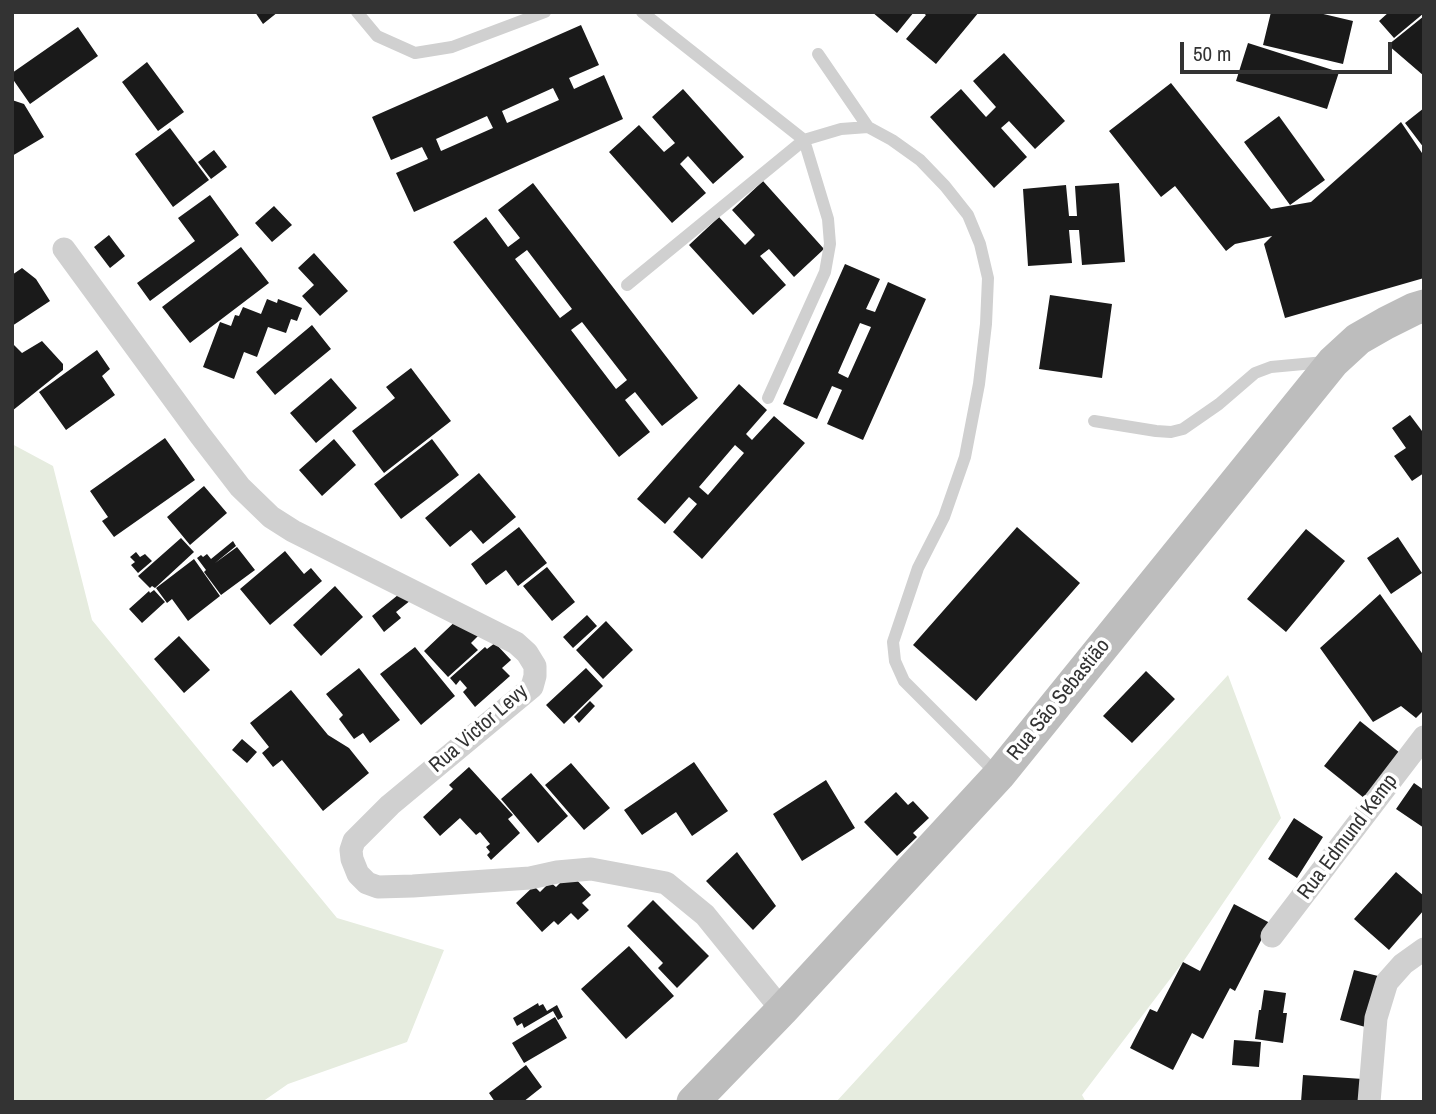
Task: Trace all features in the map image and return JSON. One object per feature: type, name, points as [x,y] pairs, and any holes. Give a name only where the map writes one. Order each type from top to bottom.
[{"type":"street","name":"Rua Victor Levy","points":[[64,249],[208,446],[262,510],[293,531],[516,643],[527,653],[535,666],[532,687],[390,805],[354,841],[352,859],[358,874],[367,883],[378,887],[530,878],[591,869],[666,883],[705,915],[782,1010]]},
{"type":"street","name":"Rua São Sebastião","points":[[693,1102],[782,1010],[999,775],[1333,362],[1358,339],[1385,323],[1424,306]]},
{"type":"street","name":"Rua Edmund Kemp","points":[[1272,936],[1424,737]]},
{"type":"street","points":[[1369,1102],[1376,1018],[1387,982],[1403,964],[1424,949]]},
{"type":"lane","points":[[357,12],[377,36],[415,53],[452,47],[545,12]]},
{"type":"lane","points":[[642,12],[804,140],[828,219],[830,244],[825,272],[768,398]]},
{"type":"lane","points":[[818,54],[869,127],[920,160],[945,186],[968,215],[980,244],[988,278],[986,324],[979,384],[965,457],[944,517],[918,568],[893,642],[895,661],[904,681],[999,775]]},
{"type":"lane","points":[[627,285],[804,140],[841,129],[869,127]]},
{"type":"lane","points":[[1094,421],[1171,432],[1183,429],[1219,404],[1255,373],[1271,367],[1333,362]]},
{"type":"shaded area","points":[[12,444],[53,466],[92,620],[337,918],[444,950],[407,1042],[288,1084],[262,1102],[12,1102]]},
{"type":"shaded area","points":[[1228,675],[1281,818],[1183,962],[1082,1095],[1086,1102],[836,1102]]},
{"type":"building","points":[[255,12],[278,12],[263,24]]},
{"type":"building","points":[[872,12],[914,12],[897,33]]},
{"type":"building","points":[[922,12],[979,12],[936,64],[906,39],[926,15]]},
{"type":"building","points":[[1271,12],[1315,12],[1353,21],[1343,64],[1263,45]]},
{"type":"building","points":[[1389,12],[1424,13],[1394,38],[1379,21]]},
{"type":"building","points":[[1424,16],[1424,76],[1388,45]]},
{"type":"building","points":[[581,25],[599,65],[569,78],[574,89],[604,75],[623,119],[414,212],[396,173],[428,159],[422,147],[391,160],[372,117]],"holes":[[[553,88],[559,100],[507,123],[502,111]],[[487,116],[493,128],[441,151],[436,139]]]},
{"type":"building","points":[[78,27],[98,56],[30,104],[12,78],[12,73]]},
{"type":"building","points":[[1248,43],[1339,72],[1327,109],[1236,81]]},
{"type":"building","points":[[1004,53],[1065,121],[1035,149],[1009,121],[1001,128],[1027,157],[994,188],[930,117],[961,89],[986,117],[996,107],[973,81]]},
{"type":"building","points":[[147,62],[184,112],[158,131],[122,82]]},
{"type":"building","points":[[1171,83],[1271,209],[1311,202],[1401,122],[1422,153],[1424,152],[1424,278],[1285,318],[1264,244],[1272,236],[1235,244],[1226,251],[1175,186],[1161,197],[1109,131]]},
{"type":"building","points":[[683,89],[744,157],[713,184],[688,156],[680,164],[706,193],[672,223],[609,152],[639,125],[664,152],[675,143],[652,117]]},
{"type":"building","points":[[12,100],[24,104],[44,137],[12,156]]},
{"type":"building","points":[[1424,108],[1424,148],[1405,123]]},
{"type":"building","points":[[1279,116],[1325,180],[1290,205],[1244,142]]},
{"type":"building","points":[[170,128],[209,180],[173,207],[135,154]]},
{"type":"building","points":[[214,150],[227,167],[211,179],[198,162]]},
{"type":"building","points":[[763,181],[824,249],[794,277],[769,249],[760,256],[786,285],[753,315],[689,245],[719,217],[745,245],[755,235],[732,210]]},
{"type":"building","points":[[533,183],[698,398],[662,426],[635,392],[625,400],[650,432],[619,457],[453,242],[486,217],[508,247],[520,238],[498,210]],"holes":[[[527,250],[572,309],[560,318],[515,259]],[[582,322],[627,380],[616,389],[571,330]]]},
{"type":"building","points":[[1119,183],[1125,262],[1082,265],[1079,230],[1069,230],[1072,263],[1028,266],[1023,189],[1066,185],[1069,216],[1077,216],[1075,186]]},
{"type":"building","points":[[210,195],[239,235],[150,301],[137,283],[195,241],[178,218]]},
{"type":"building","points":[[274,206],[292,225],[272,242],[255,223]]},
{"type":"building","points":[[109,235],[125,256],[110,268],[94,247]]},
{"type":"building","points":[[241,247],[269,283],[190,343],[162,307]]},
{"type":"building","points":[[314,253],[348,291],[320,316],[302,296],[314,285],[298,268]]},
{"type":"building","points":[[845,264],[880,279],[866,309],[875,312],[888,282],[926,299],[863,440],[827,424],[842,390],[832,386],[817,419],[783,404]],"holes":[[[860,323],[871,327],[848,378],[838,373]]]},
{"type":"building","points":[[22,268],[36,279],[50,301],[12,326],[12,275]]},
{"type":"building","points":[[1050,295],[1112,304],[1102,378],[1039,369]]},
{"type":"building","points":[[267,299],[277,303],[278,299],[302,308],[297,321],[291,319],[286,333],[268,327],[257,357],[244,352],[234,379],[203,367],[220,322],[231,326],[235,315],[239,316],[243,307],[261,314]]},
{"type":"building","points":[[312,325],[331,349],[275,395],[256,372]]},
{"type":"building","points":[[42,341],[63,364],[63,370],[12,411],[12,347],[14,345],[22,353]]},
{"type":"building","points":[[97,350],[110,369],[102,376],[115,395],[66,430],[39,392]]},
{"type":"building","points":[[411,368],[451,421],[384,473],[352,431],[395,398],[386,387]]},
{"type":"building","points":[[331,378],[357,408],[316,443],[290,413]]},
{"type":"building","points":[[739,384],[767,410],[746,434],[752,440],[774,416],[805,443],[702,559],[673,532],[697,504],[689,497],[665,524],[637,499]],"holes":[[[735,445],[744,453],[708,495],[699,487]]]},
{"type":"building","points":[[1410,415],[1422,431],[1424,430],[1424,473],[1412,481],[1394,456],[1406,448],[1392,428]]},
{"type":"building","points":[[165,438],[195,480],[114,537],[102,521],[108,517],[90,491]]},
{"type":"building","points":[[334,439],[356,465],[322,496],[299,470]]},
{"type":"building","points":[[432,439],[459,475],[401,519],[374,484]]},
{"type":"building","points":[[479,473],[516,517],[483,544],[471,530],[450,547],[425,518]]},
{"type":"building","points":[[204,486],[227,513],[190,545],[167,517]]},
{"type":"building","points":[[519,527],[547,563],[518,586],[506,570],[486,585],[471,564]]},
{"type":"building","points":[[1017,527],[1080,583],[976,701],[913,645]]},
{"type":"building","points":[[1306,529],[1345,561],[1286,632],[1247,599]]},
{"type":"building","points":[[1398,537],[1422,573],[1391,594],[1367,558]]},
{"type":"building","points":[[181,538],[194,552],[155,588],[150,588],[138,576]]},
{"type":"building","points":[[233,541],[236,546],[215,563],[237,547],[255,570],[221,595],[197,558],[207,554],[211,559]]},
{"type":"building","points":[[285,551],[304,574],[311,568],[322,581],[270,625],[240,589]]},
{"type":"building","points":[[136,552],[140,557],[145,554],[152,561],[138,573],[131,565],[135,562],[130,557]]},
{"type":"building","points":[[194,559],[220,596],[188,621],[172,599],[167,603],[156,588]]},
{"type":"building","points":[[547,567],[575,602],[552,621],[523,586]]},
{"type":"building","points":[[335,586],[363,617],[321,656],[293,625]]},
{"type":"building","points":[[154,590],[165,602],[142,623],[129,609],[149,591],[150,593]]},
{"type":"building","points":[[1380,594],[1424,656],[1424,710],[1416,718],[1401,706],[1373,722],[1320,648]]},
{"type":"building","points":[[398,595],[411,600],[396,612],[401,618],[384,632],[372,616]]},
{"type":"building","points":[[587,615],[597,626],[573,648],[563,637]]},
{"type":"building","points":[[461,616],[479,635],[471,643],[478,650],[448,677],[424,651]]},
{"type":"building","points":[[606,621],[633,650],[603,679],[576,650]]},
{"type":"building","points":[[179,636],[210,670],[184,693],[154,659]]},
{"type":"building","points":[[495,643],[511,660],[502,668],[510,676],[475,707],[463,692],[467,688],[460,680],[456,685],[450,678],[485,647],[487,649]]},
{"type":"building","points":[[415,647],[455,696],[421,725],[380,674]]},
{"type":"building","points":[[359,668],[400,720],[370,743],[363,733],[354,739],[339,719],[343,715],[326,694]]},
{"type":"building","points":[[586,668],[603,686],[564,724],[546,705]]},
{"type":"building","points":[[1146,671],[1175,699],[1132,743],[1103,716]]},
{"type":"building","points":[[291,690],[328,735],[349,748],[369,773],[323,811],[282,760],[273,767],[262,753],[269,747],[250,723]]},
{"type":"building","points":[[590,701],[595,706],[579,723],[574,717]]},
{"type":"building","points":[[1360,721],[1400,753],[1364,798],[1324,766]]},
{"type":"building","points":[[242,739],[257,752],[247,763],[232,750]]},
{"type":"building","points":[[694,762],[728,811],[692,836],[676,812],[642,835],[624,810]]},
{"type":"building","points":[[571,763],[610,808],[584,830],[545,785]]},
{"type":"building","points":[[469,767],[513,815],[508,819],[520,833],[491,860],[486,847],[490,844],[480,832],[476,835],[460,818],[440,836],[423,817],[453,789],[449,785]]},
{"type":"building","points":[[531,773],[568,816],[538,843],[501,799]]},
{"type":"building","points":[[826,780],[855,828],[802,861],[773,814]]},
{"type":"building","points":[[1414,783],[1424,790],[1424,828],[1396,809]]},
{"type":"building","points":[[896,792],[908,805],[913,801],[929,818],[913,833],[917,837],[897,856],[864,822]]},
{"type":"building","points":[[1294,818],[1323,837],[1297,878],[1268,859]]},
{"type":"building","points":[[737,852],[776,906],[753,930],[706,881]]},
{"type":"building","points":[[1396,872],[1424,896],[1424,910],[1389,950],[1354,919]]},
{"type":"building","points":[[570,873],[591,895],[582,903],[589,910],[578,920],[571,913],[558,925],[554,921],[542,932],[516,903],[534,886],[540,892],[550,882],[556,887]]},
{"type":"building","points":[[653,900],[709,956],[677,988],[658,968],[663,963],[627,926]]},
{"type":"building","points":[[1234,904],[1270,923],[1235,991],[1230,988],[1203,1039],[1192,1033],[1173,1070],[1130,1048],[1150,1009],[1157,1012],[1183,962],[1200,971]]},
{"type":"building","points":[[629,946],[674,996],[626,1039],[581,989]]},
{"type":"building","points":[[1354,970],[1382,977],[1369,1028],[1340,1020]]},
{"type":"building","points":[[1264,990],[1286,993],[1283,1013],[1287,1013],[1283,1043],[1255,1039]]},
{"type":"building","points":[[538,1003],[539,1006],[543,1004],[547,1011],[557,1005],[563,1017],[558,1020],[553,1011],[524,1028],[522,1023],[517,1026],[513,1018]]},
{"type":"building","points":[[555,1017],[567,1038],[524,1063],[512,1043]]},
{"type":"building","points":[[1234,1040],[1261,1042],[1259,1067],[1232,1065]]},
{"type":"building","points":[[526,1065],[542,1087],[523,1102],[495,1102],[489,1093]]},
{"type":"building","points":[[1303,1075],[1363,1079],[1362,1102],[1301,1102]]}]
